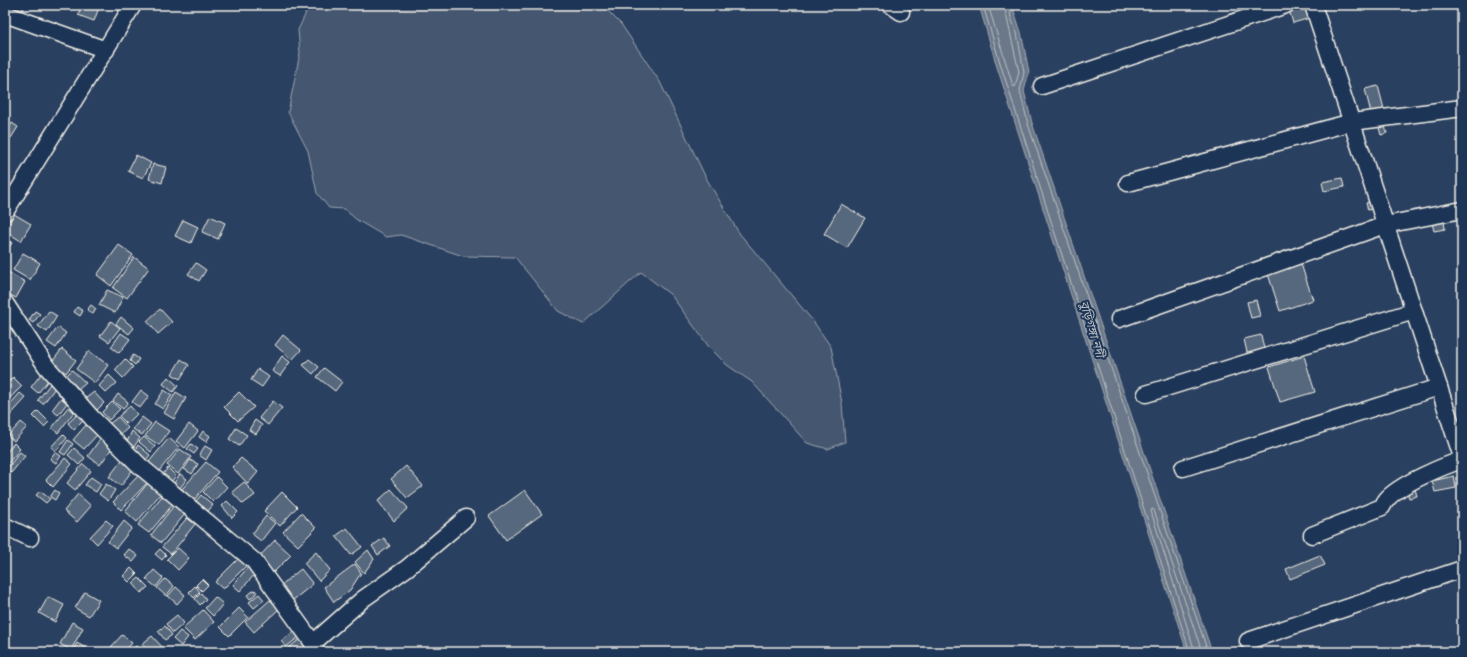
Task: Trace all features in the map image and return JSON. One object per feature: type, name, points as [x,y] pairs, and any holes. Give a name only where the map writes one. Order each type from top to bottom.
[{"type":"street","points":[[5,212],[133,5]]},
{"type":"street","points":[[1042,86],[1286,5]]},
{"type":"street","points":[[1312,535],[1382,507],[1389,497],[1407,485],[1442,466],[1462,459],[1313,5]]},
{"type":"street","points":[[5,14],[106,50]]},
{"type":"street","points":[[1128,183],[1352,122],[1462,108]]},
{"type":"street","points":[[1119,319],[1385,224],[1462,210]]},
{"type":"street","points":[[5,303],[46,366],[92,418],[140,466],[254,561],[314,648],[362,599],[407,568],[466,518]]},
{"type":"street","points":[[1146,394],[1414,311]]},
{"type":"street","points":[[1183,468],[1439,387]]},
{"type":"street","points":[[5,526],[30,538]]},
{"type":"street","points":[[1248,641],[1462,569]]},
{"type":"shaded area","points":[[307,5],[602,5],[621,24],[660,82],[706,178],[739,233],[813,321],[831,347],[842,403],[845,442],[828,449],[807,443],[752,382],[727,365],[709,347],[671,295],[641,272],[583,324],[558,311],[515,257],[463,256],[401,235],[386,237],[357,220],[344,209],[329,208],[317,193],[308,151],[288,112],[300,53],[298,30],[305,15]]},
{"type":"water","name":"বুড়িগঙ্গা নদী","points":[[979,5],[1012,5],[1021,32],[1029,72],[1024,91],[1032,123],[1212,652],[1187,652],[997,67]]},
{"type":"building","points":[[5,5],[25,5],[22,12]]},
{"type":"building","points":[[82,5],[100,5],[94,21],[78,15]]},
{"type":"building","points":[[1305,5],[1317,16],[1293,23],[1289,10]]},
{"type":"building","points":[[1378,86],[1384,109],[1371,113],[1365,89]]},
{"type":"building","points":[[12,123],[18,127],[11,138],[5,134]]},
{"type":"building","points":[[1384,123],[1387,133],[1381,135],[1378,124]]},
{"type":"building","points":[[136,155],[151,163],[143,178],[128,171]]},
{"type":"building","points":[[153,164],[166,167],[162,183],[149,179]]},
{"type":"building","points":[[1342,178],[1344,187],[1324,191],[1322,182]]},
{"type":"building","points":[[1375,200],[1377,207],[1368,210],[1366,203]]},
{"type":"building","points":[[841,204],[865,218],[847,248],[824,234]]},
{"type":"building","points":[[14,214],[31,224],[21,241],[5,231]]},
{"type":"building","points":[[210,216],[225,223],[218,239],[202,232]]},
{"type":"building","points":[[183,220],[198,227],[191,243],[175,236]]},
{"type":"building","points":[[1444,221],[1445,229],[1434,231],[1432,223]]},
{"type":"building","points":[[5,238],[12,243],[5,253]]},
{"type":"building","points":[[119,245],[133,255],[111,286],[97,275]]},
{"type":"building","points":[[23,253],[40,263],[30,280],[13,270]]},
{"type":"building","points":[[134,257],[149,268],[127,298],[113,288]]},
{"type":"building","points":[[196,263],[206,270],[199,281],[188,274]]},
{"type":"building","points":[[1301,264],[1313,300],[1280,311],[1268,274]]},
{"type":"building","points":[[8,272],[25,282],[16,298],[5,292],[5,278]]},
{"type":"building","points":[[107,290],[123,297],[115,313],[99,305]]},
{"type":"building","points":[[1256,300],[1260,316],[1251,318],[1247,302]]},
{"type":"building","points":[[91,305],[96,309],[93,314],[87,310]]},
{"type":"building","points":[[77,307],[83,311],[80,316],[74,312]]},
{"type":"building","points":[[160,309],[172,322],[158,334],[147,321]]},
{"type":"building","points":[[35,311],[40,314],[33,323],[29,320]]},
{"type":"building","points":[[49,311],[57,316],[47,332],[38,326]]},
{"type":"building","points":[[121,317],[134,328],[129,334],[116,324]]},
{"type":"building","points":[[111,321],[120,328],[109,342],[100,336]]},
{"type":"building","points":[[58,327],[66,333],[56,348],[47,342]]},
{"type":"building","points":[[121,333],[130,339],[119,353],[111,347]]},
{"type":"building","points":[[283,335],[301,350],[292,360],[275,345]]},
{"type":"building","points":[[1261,335],[1265,354],[1248,357],[1244,339]]},
{"type":"building","points":[[62,349],[76,360],[66,373],[52,362]]},
{"type":"building","points":[[89,351],[108,365],[95,383],[76,369]]},
{"type":"building","points":[[133,355],[139,359],[135,365],[130,361]]},
{"type":"building","points":[[282,356],[290,362],[280,376],[272,371]]},
{"type":"building","points":[[1304,356],[1315,392],[1280,402],[1269,367]]},
{"type":"building","points":[[125,359],[133,367],[123,378],[115,370]]},
{"type":"building","points":[[181,359],[189,365],[180,379],[172,374]]},
{"type":"building","points":[[309,359],[319,367],[313,374],[303,365]]},
{"type":"building","points":[[324,368],[342,382],[335,391],[317,377]]},
{"type":"building","points":[[258,369],[269,377],[262,387],[251,380]]},
{"type":"building","points":[[72,370],[86,383],[79,389],[66,376]]},
{"type":"building","points":[[42,373],[50,378],[38,393],[31,387]]},
{"type":"building","points":[[109,375],[117,383],[106,393],[99,386]]},
{"type":"building","points":[[13,377],[22,386],[10,398],[5,393],[5,385]]},
{"type":"building","points":[[168,377],[178,386],[173,392],[163,384]]},
{"type":"building","points":[[50,384],[55,388],[43,404],[38,400]]},
{"type":"building","points":[[141,390],[149,396],[140,408],[132,402]]},
{"type":"building","points":[[164,390],[172,395],[163,409],[155,404]]},
{"type":"building","points":[[94,392],[104,403],[96,411],[85,399]]},
{"type":"building","points":[[176,392],[186,398],[174,419],[164,413]]},
{"type":"building","points":[[239,392],[254,407],[238,421],[224,407]]},
{"type":"building","points":[[20,393],[26,398],[5,421],[5,410]]},
{"type":"building","points":[[118,394],[128,402],[123,409],[113,401]]},
{"type":"building","points":[[61,398],[67,403],[58,415],[52,410]]},
{"type":"building","points":[[273,401],[282,408],[268,425],[259,418]]},
{"type":"building","points":[[112,402],[120,409],[109,420],[102,412]]},
{"type":"building","points":[[130,406],[137,414],[127,424],[119,416]]},
{"type":"building","points":[[68,407],[74,412],[58,433],[52,428]]},
{"type":"building","points":[[38,411],[49,422],[44,427],[33,416]]},
{"type":"building","points":[[78,414],[84,420],[74,430],[68,423]]},
{"type":"building","points":[[118,417],[128,428],[119,436],[109,424]]},
{"type":"building","points":[[142,417],[151,424],[142,435],[133,429]]},
{"type":"building","points":[[255,420],[262,425],[256,434],[249,430]]},
{"type":"building","points":[[21,422],[27,427],[14,441],[8,436]]},
{"type":"building","points":[[155,422],[169,431],[159,445],[145,436]]},
{"type":"building","points":[[189,424],[198,431],[185,448],[176,441]]},
{"type":"building","points":[[86,425],[97,435],[84,449],[73,440]]},
{"type":"building","points":[[236,428],[247,435],[239,446],[229,439]]},
{"type":"building","points":[[132,431],[140,438],[133,448],[127,442]]},
{"type":"building","points":[[203,431],[210,436],[206,442],[199,437]]},
{"type":"building","points":[[63,434],[67,438],[56,451],[51,447]]},
{"type":"building","points":[[144,437],[155,446],[151,452],[139,442]]},
{"type":"building","points":[[169,438],[179,447],[159,471],[148,463]]},
{"type":"building","points":[[100,439],[112,448],[100,465],[88,456]]},
{"type":"building","points":[[68,440],[73,444],[65,455],[60,452]]},
{"type":"building","points":[[14,443],[20,449],[5,467],[5,454]]},
{"type":"building","points":[[191,444],[198,449],[194,454],[187,449]]},
{"type":"building","points":[[138,445],[150,455],[146,460],[134,451]]},
{"type":"building","points":[[205,446],[212,450],[206,460],[199,455]]},
{"type":"building","points":[[74,448],[85,458],[79,465],[68,455]]},
{"type":"building","points":[[180,449],[191,457],[178,474],[167,465]]},
{"type":"building","points":[[20,452],[25,456],[11,473],[6,470]]},
{"type":"building","points":[[55,452],[61,456],[56,463],[50,459]]},
{"type":"building","points":[[65,458],[72,464],[53,487],[46,480]]},
{"type":"building","points":[[241,458],[258,472],[248,484],[232,467]]},
{"type":"building","points":[[122,460],[133,469],[121,486],[109,477]]},
{"type":"building","points":[[190,460],[198,464],[192,474],[184,469]]},
{"type":"building","points":[[206,462],[218,472],[194,500],[182,489]]},
{"type":"building","points":[[83,464],[91,471],[75,490],[67,483]]},
{"type":"building","points":[[406,466],[423,486],[407,498],[391,479]]},
{"type":"building","points":[[168,468],[176,476],[170,483],[162,475]]},
{"type":"building","points":[[140,474],[148,482],[121,510],[113,502]]},
{"type":"building","points":[[180,474],[187,479],[180,488],[174,483]]},
{"type":"building","points":[[1454,476],[1456,488],[1435,492],[1432,481]]},
{"type":"building","points":[[91,477],[101,484],[96,492],[85,485]]},
{"type":"building","points":[[217,477],[227,487],[213,502],[203,492]]},
{"type":"building","points":[[244,482],[255,495],[243,504],[232,492]]},
{"type":"building","points":[[148,483],[161,493],[137,522],[125,511]]},
{"type":"building","points":[[106,484],[115,490],[108,501],[99,494]]},
{"type":"building","points":[[391,489],[408,508],[394,521],[378,501]]},
{"type":"building","points":[[1415,489],[1417,496],[1409,498],[1407,491]]},
{"type":"building","points":[[55,490],[59,493],[55,500],[50,497]]},
{"type":"building","points":[[525,490],[542,514],[506,540],[489,516]]},
{"type":"building","points":[[40,491],[50,499],[46,503],[36,495]]},
{"type":"building","points":[[282,492],[297,507],[280,526],[264,511]]},
{"type":"building","points":[[78,494],[91,506],[77,522],[64,511]]},
{"type":"building","points":[[163,495],[174,503],[149,533],[138,525]]},
{"type":"building","points":[[201,495],[213,505],[208,511],[196,501]]},
{"type":"building","points":[[227,501],[238,512],[232,518],[222,506]]},
{"type":"building","points":[[175,504],[186,513],[161,543],[151,535]]},
{"type":"building","points":[[301,513],[316,528],[298,546],[283,532]]},
{"type":"building","points":[[266,516],[275,523],[261,541],[252,534]]},
{"type":"building","points":[[187,518],[195,524],[171,554],[162,547]]},
{"type":"building","points":[[106,520],[113,526],[97,544],[90,537]]},
{"type":"building","points":[[124,521],[132,528],[116,548],[108,542]]},
{"type":"building","points":[[347,528],[362,547],[351,555],[336,536]]},
{"type":"building","points":[[384,538],[390,546],[378,555],[372,546]]},
{"type":"building","points":[[275,540],[291,555],[273,573],[258,558]]},
{"type":"building","points":[[178,548],[189,558],[178,570],[167,559]]},
{"type":"building","points":[[129,549],[138,556],[133,562],[124,555]]},
{"type":"building","points":[[160,549],[166,555],[162,560],[155,554]]},
{"type":"building","points":[[368,550],[374,559],[364,573],[355,562]]},
{"type":"building","points":[[316,552],[330,570],[319,581],[304,563]]},
{"type":"building","points":[[1320,555],[1325,565],[1290,579],[1286,569]]},
{"type":"building","points":[[239,558],[247,565],[223,589],[215,582]]},
{"type":"building","points":[[355,564],[361,573],[350,590],[334,602],[324,587]]},
{"type":"building","points":[[248,567],[255,574],[240,591],[233,585]]},
{"type":"building","points":[[131,568],[137,574],[129,582],[123,576]]},
{"type":"building","points":[[301,569],[313,584],[292,601],[280,586]]},
{"type":"building","points":[[154,570],[163,578],[156,587],[146,579]]},
{"type":"building","points":[[139,578],[148,587],[141,593],[133,583]]},
{"type":"building","points":[[165,579],[174,586],[166,596],[157,588]]},
{"type":"building","points":[[202,579],[208,585],[202,591],[196,585]]},
{"type":"building","points":[[195,586],[200,592],[194,598],[189,592]]},
{"type":"building","points":[[176,587],[185,595],[177,604],[168,596]]},
{"type":"building","points":[[255,590],[257,593],[250,599],[247,595]]},
{"type":"building","points":[[85,592],[99,600],[89,616],[75,608]]},
{"type":"building","points":[[201,593],[206,599],[200,605],[195,599]]},
{"type":"building","points":[[259,594],[264,600],[254,608],[249,602]]},
{"type":"building","points":[[48,597],[64,605],[55,622],[39,613]]},
{"type":"building","points":[[215,597],[223,604],[213,616],[205,608]]},
{"type":"building","points":[[270,600],[279,609],[254,632],[245,622]]},
{"type":"building","points":[[239,608],[248,617],[229,636],[220,627]]},
{"type":"building","points":[[203,610],[214,622],[195,640],[183,628]]},
{"type":"building","points":[[177,615],[184,623],[173,633],[166,624]]},
{"type":"building","points":[[72,622],[83,628],[71,650],[60,644]]},
{"type":"building","points":[[165,626],[172,635],[165,640],[158,631]]},
{"type":"building","points":[[180,631],[188,637],[181,646],[173,639]]},
{"type":"building","points":[[295,631],[299,637],[286,647],[281,641]]},
{"type":"building","points":[[122,635],[132,643],[124,652],[117,652],[111,647]]},
{"type":"building","points":[[152,636],[163,648],[158,652],[148,652],[142,644]]},
{"type":"building","points":[[300,639],[310,652],[288,652],[286,650]]},
{"type":"building","points":[[77,643],[89,650],[88,652],[72,652]]},
{"type":"building","points":[[359,645],[365,652],[351,652]]},
{"type":"building","points":[[136,646],[141,652],[129,652]]}]
